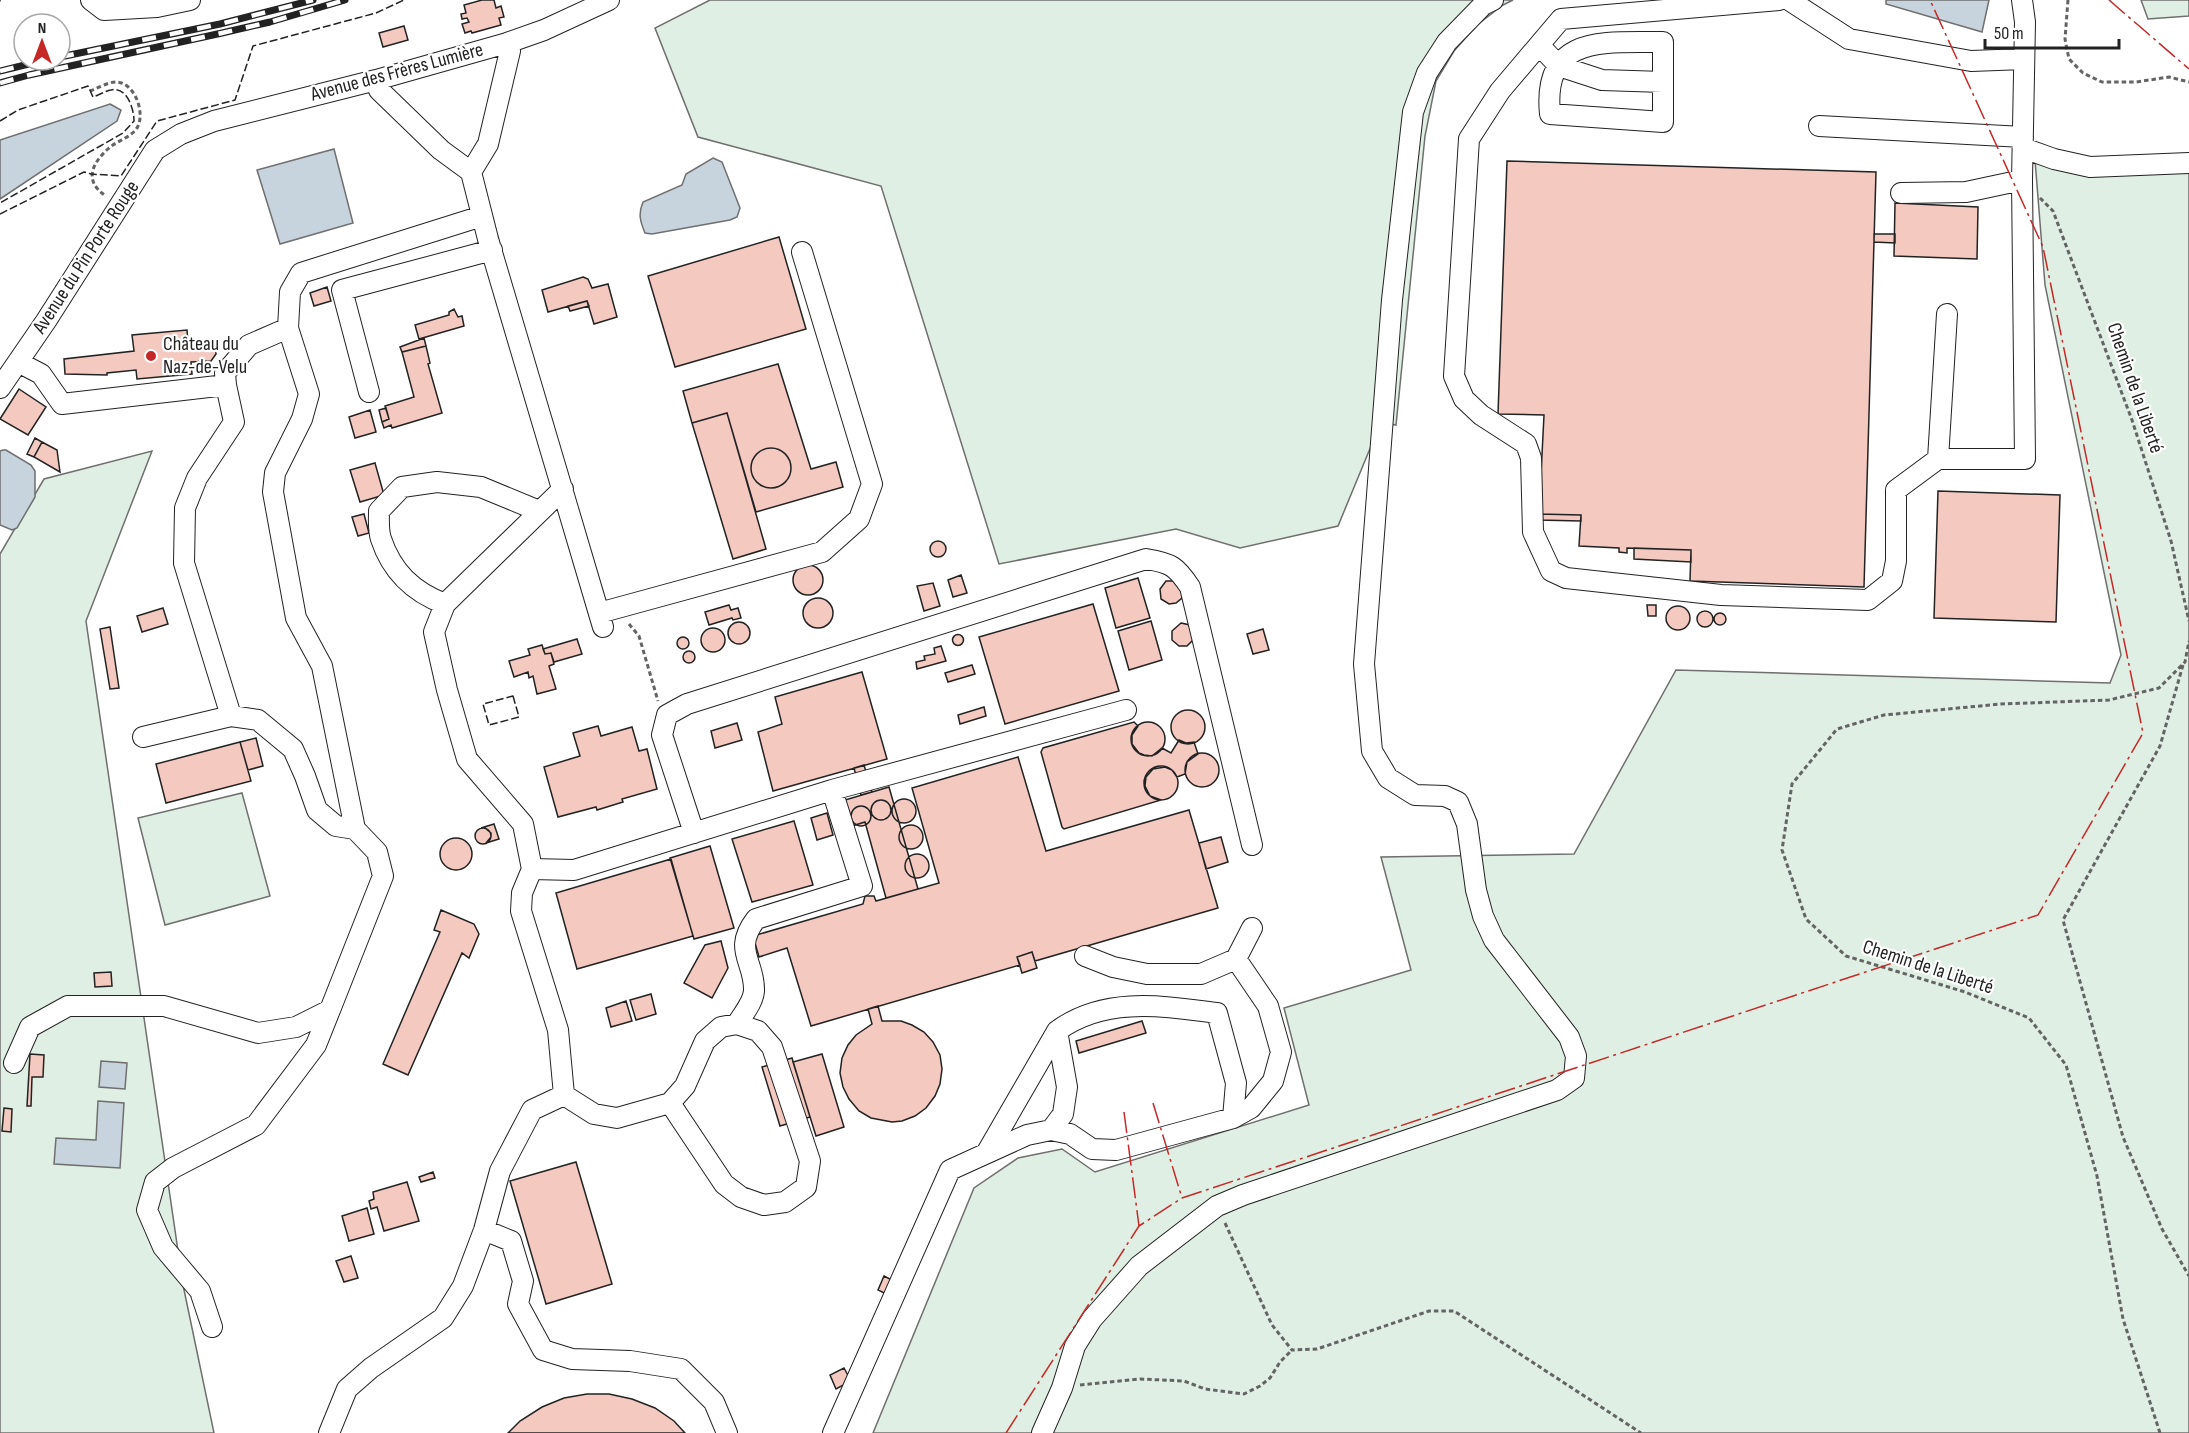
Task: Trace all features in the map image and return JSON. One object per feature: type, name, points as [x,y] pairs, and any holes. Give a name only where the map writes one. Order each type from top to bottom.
[{"type":"street","points":[[91,0],[104,10],[157,7],[190,0]]},
{"type":"street","name":"Avenue des Frères Lumière","points":[[180,134],[214,121],[376,80],[507,43],[544,30],[609,0]]},
{"type":"street","points":[[1042,1433],[1062,1388],[1075,1346],[1092,1319],[1139,1266],[1217,1206],[1243,1195],[1557,1090],[1574,1078],[1576,1056],[1569,1037],[1494,940],[1483,916],[1476,890],[1467,824],[1458,802],[1445,796],[1415,795],[1388,778],[1372,751],[1364,664],[1392,300],[1413,112],[1427,73],[1447,42],[1483,5],[1493,0]]},
{"type":"street","points":[[1779,0],[1561,19],[1500,91],[1469,140],[1454,376],[1464,399],[1481,415],[1526,444],[1531,458],[1533,532],[1551,571],[1566,578],[1720,595],[1868,600],[1892,581],[1896,561],[1896,490],[1938,459],[2025,459],[2022,180],[2025,22],[2022,0]]},
{"type":"street","points":[[1790,0],[1849,39],[1971,61],[2024,59]]},
{"type":"street","points":[[1663,42],[1663,122],[1550,114],[1550,82],[1559,66],[1576,48],[1591,44],[1663,42]]},
{"type":"street","points":[[471,172],[488,144],[510,51],[507,43]]},
{"type":"street","points":[[1539,45],[1559,66],[1602,80],[1663,82]]},
{"type":"street","points":[[376,80],[379,90],[425,135],[471,172],[601,620],[822,552],[859,519],[872,484],[802,252]]},
{"type":"street","points":[[1819,126],[2023,142],[2054,159],[2090,167],[2189,163]]},
{"type":"street","name":"Avenue du Pin Porte Rouge","points":[[0,387],[155,150],[180,134]]},
{"type":"street","points":[[1901,193],[1966,192],[2022,180]]},
{"type":"street","points":[[212,1327],[200,1291],[163,1247],[147,1210],[155,1182],[173,1168],[256,1125],[316,1045],[383,876],[377,852],[355,829],[322,666],[296,618],[273,492],[275,473],[302,419],[309,394],[288,328],[290,292],[301,273],[482,216]]},
{"type":"street","points":[[369,392],[342,290],[492,250]]},
{"type":"street","points":[[1938,459],[1947,314]]},
{"type":"street","points":[[231,716],[184,563],[185,508],[197,478],[234,422],[225,373],[249,345],[288,328]]},
{"type":"street","points":[[18,362],[41,374],[62,404],[226,385]]},
{"type":"street","points":[[444,604],[424,596],[395,570],[380,537],[379,511],[402,487],[437,482],[481,486],[539,511]]},
{"type":"street","points":[[562,489],[444,604],[434,632],[447,690],[467,759],[523,824],[532,869],[522,893],[521,911],[558,1030],[564,1095]]},
{"type":"street","points":[[694,833],[662,735],[667,715],[687,704],[1146,559],[1164,562],[1179,570],[1190,587],[1252,845]]},
{"type":"street","points":[[532,869],[574,870],[832,790],[1126,710]]},
{"type":"street","points":[[143,737],[231,716],[258,720],[293,749],[306,776],[316,810],[336,826],[355,829]]},
{"type":"street","points":[[737,1024],[752,1000],[754,990],[746,953],[746,932],[756,919],[862,886],[832,790]]},
{"type":"street","points":[[1085,956],[1113,967],[1146,974],[1201,974],[1236,959],[1252,928]]},
{"type":"street","points":[[833,1433],[950,1170],[1027,1135],[1051,1130],[1070,1134],[1092,1149],[1116,1150],[1233,1118],[1251,1108],[1273,1081],[1281,1052],[1268,1006],[1236,959]]},
{"type":"street","points":[[14,1063],[30,1027],[68,1006],[164,1006],[258,1033],[296,1027],[330,1010]]},
{"type":"street","points":[[987,1152],[1057,1031],[1073,1019],[1119,1007],[1164,1006],[1217,1013],[1236,1083],[1233,1118]]},
{"type":"street","points":[[564,1095],[594,1114],[617,1118],[670,1103],[685,1086],[705,1041],[721,1027],[737,1024],[758,1030],[772,1047],[810,1161],[806,1187],[785,1202],[764,1205],[741,1197],[724,1184],[670,1103]]},
{"type":"street","points":[[1051,1130],[1063,1114],[1067,1087],[1057,1031]]},
{"type":"street","points":[[329,1433],[346,1389],[371,1368],[443,1318],[463,1286],[484,1230],[500,1171],[532,1110],[564,1095]]},
{"type":"street","points":[[484,1230],[511,1241],[523,1281],[518,1304],[543,1350],[572,1359],[630,1361],[681,1369],[714,1402],[727,1433]]},
{"type":"path","points":[[2068,0],[2065,39],[2069,59],[2083,73],[2102,82],[2136,82],[2169,77],[2189,82]]},
{"type":"path","points":[[90,92],[118,82],[127,86],[137,99],[141,118],[138,127],[110,147],[98,160],[91,174],[92,182],[101,193],[120,204]]},
{"type":"path","name":"Chemin de la Liberté","points":[[2022,180],[2053,211],[2086,294],[2132,420],[2164,519],[2189,621]]},
{"type":"path","points":[[601,620],[625,620],[639,636],[660,708],[667,715]]},
{"type":"path","points":[[2189,641],[2186,662],[2160,746],[2063,920],[2123,1137],[2162,1229],[2189,1276]]},
{"type":"path","name":"Chemin de la Liberté","points":[[2160,1433],[2123,1319],[2097,1176],[2066,1065],[2029,1018],[1965,992],[1846,956],[1806,919],[1782,850],[1792,784],[1837,729],[1884,715],[2001,704],[2109,700],[2158,688],[2186,662]]},
{"type":"path","points":[[1217,1206],[1272,1325],[1292,1350]]},
{"type":"path","points":[[1062,1388],[1140,1379],[1184,1380],[1205,1389],[1244,1394],[1270,1378],[1280,1362],[1292,1350],[1317,1349],[1429,1311],[1454,1311],[1641,1433]]},
{"type":"green space","points":[[710,0],[1513,0],[1477,25],[1454,51],[1436,81],[1425,136],[1396,425],[1381,422],[1338,526],[1240,548],[1176,529],[999,564],[881,186],[698,137],[655,28]]},
{"type":"green space","points":[[2141,0],[2189,0],[2189,16],[2148,19]]},
{"type":"green space","points":[[2035,160],[2189,172],[2189,1433],[873,1433],[974,1188],[1018,1158],[1062,1149],[1095,1172],[1309,1105],[1284,1008],[1411,970],[1381,857],[1574,854],[1676,670],[2110,683],[2121,655],[2045,285]]},
{"type":"green space","points":[[152,451],[86,621],[183,1285],[214,1433],[0,1433],[0,554],[44,479]]},
{"type":"green space","points":[[242,793],[270,896],[165,925],[138,818]]},
{"type":"shaded area","points":[[1886,0],[1989,0],[1982,32],[1886,4]]},
{"type":"shaded area","points":[[110,104],[121,110],[117,121],[0,199],[0,140]]},
{"type":"shaded area","points":[[334,149],[353,223],[280,244],[257,170]]},
{"type":"shaded area","points":[[713,158],[722,162],[740,208],[737,217],[652,234],[645,233],[640,218],[643,202],[682,185],[686,174]]},
{"type":"shaded area","points":[[3,450],[31,465],[35,471],[35,497],[17,528],[12,530],[0,525],[0,451]]},
{"type":"shaded area","points":[[101,1061],[127,1063],[125,1089],[99,1087]]},
{"type":"shaded area","points":[[98,1101],[124,1103],[120,1168],[54,1164],[56,1138],[96,1140]]},
{"type":"building","points":[[482,0],[494,0],[496,8],[501,6],[504,17],[499,18],[501,25],[465,33],[462,24],[469,22],[467,18],[462,19],[461,14],[466,13],[464,5]]},
{"type":"building","points":[[404,26],[408,40],[383,47],[379,33]]},
{"type":"building","points":[[1507,161],[1876,172],[1864,587],[1690,581],[1691,550],[1627,548],[1627,553],[1619,552],[1619,548],[1579,546],[1581,515],[1539,514],[1544,415],[1498,414]]},
{"type":"building","points":[[1895,203],[1978,207],[1977,259],[1894,256]]},
{"type":"building","points":[[1874,234],[1895,234],[1895,243],[1874,242]]},
{"type":"building","points":[[779,237],[806,329],[675,367],[648,276]]},
{"type":"building","points":[[583,277],[588,279],[592,288],[608,284],[617,317],[594,324],[587,301],[548,312],[542,290]]},
{"type":"building","points":[[327,287],[331,301],[314,306],[310,293]]},
{"type":"building","points":[[587,301],[589,306],[570,311],[568,306]]},
{"type":"building","points":[[454,309],[458,317],[462,316],[464,326],[419,339],[415,325],[449,315],[449,312]]},
{"type":"building","name":"Château du Naz-de-Velu","points":[[187,330],[188,342],[208,339],[215,344],[216,354],[211,361],[191,362],[192,374],[137,379],[136,370],[107,373],[107,375],[65,374],[64,359],[134,351],[132,335]]},
{"type":"building","points":[[424,338],[426,346],[402,352],[400,347]]},
{"type":"building","points":[[426,346],[430,363],[428,364],[442,413],[392,428],[391,425],[384,428],[382,422],[389,419],[385,406],[414,397],[402,352]]},
{"type":"building","points":[[778,364],[811,469],[836,462],[843,487],[756,512],[727,413],[692,423],[683,391]]},
{"type":"building","points":[[19,389],[46,407],[28,435],[0,419]]},
{"type":"building","points":[[386,408],[389,419],[382,422],[379,410]]},
{"type":"building","points":[[370,410],[376,432],[355,438],[349,417]]},
{"type":"building","points":[[727,413],[766,549],[733,559],[692,423]]},
{"type":"building","points":[[35,438],[42,442],[34,457],[27,454]]},
{"type":"building","points":[[42,442],[57,450],[60,472],[34,457]]},
{"type":"building","points":[[771,448],[785,454],[791,468],[785,482],[771,488],[757,482],[751,468],[757,454]]},
{"type":"building","points":[[375,463],[384,495],[360,502],[350,470]]},
{"type":"building","points":[[1938,491],[2060,495],[2056,622],[1934,618]]},
{"type":"building","points":[[364,514],[369,533],[358,536],[352,517]]},
{"type":"building","points":[[1539,514],[1581,515],[1581,521],[1538,520]]},
{"type":"building","points":[[935,541],[941,541],[946,549],[944,555],[935,557],[930,552],[930,546]]},
{"type":"building","points":[[1634,548],[1691,550],[1691,562],[1634,559]]},
{"type":"building","points":[[808,565],[819,569],[823,580],[819,591],[808,595],[797,591],[793,580],[797,569]]},
{"type":"building","points":[[961,575],[967,593],[953,597],[948,580]]},
{"type":"building","points":[[1138,578],[1150,618],[1116,628],[1105,588]]},
{"type":"building","points":[[1166,581],[1174,581],[1183,592],[1182,598],[1176,603],[1169,604],[1161,599],[1160,589]]},
{"type":"building","points":[[933,583],[940,606],[924,611],[917,586]]},
{"type":"building","points":[[818,598],[829,602],[833,613],[829,624],[818,628],[807,624],[803,613],[807,602]]},
{"type":"building","points":[[1093,604],[1119,691],[1005,724],[979,637]]},
{"type":"building","points":[[729,605],[731,610],[738,608],[741,618],[733,620],[732,618],[709,625],[705,612]]},
{"type":"building","points":[[1647,605],[1656,605],[1656,616],[1648,616]]},
{"type":"building","points":[[1678,606],[1687,609],[1690,618],[1687,627],[1678,630],[1669,627],[1666,618],[1669,609]]},
{"type":"building","points":[[163,608],[168,624],[142,632],[137,616]]},
{"type":"building","points":[[1702,611],[1708,611],[1713,619],[1711,625],[1702,627],[1697,622],[1697,616]]},
{"type":"building","points":[[1720,613],[1726,619],[1720,625],[1714,619]]},
{"type":"building","points":[[1151,621],[1162,660],[1129,670],[1118,631]]},
{"type":"building","points":[[739,622],[747,625],[750,633],[747,641],[739,644],[731,641],[728,633],[731,625]]},
{"type":"building","points":[[1181,623],[1190,625],[1194,639],[1187,646],[1179,646],[1172,640],[1172,631]]},
{"type":"building","points":[[110,627],[119,688],[110,689],[100,629]]},
{"type":"building","points":[[713,628],[721,632],[725,640],[721,648],[713,652],[705,648],[701,640],[705,632]]},
{"type":"building","points":[[1263,629],[1269,650],[1253,654],[1247,634]]},
{"type":"building","points":[[958,635],[962,636],[962,644],[958,645],[954,644],[953,640],[954,636]]},
{"type":"building","points":[[685,637],[689,643],[685,649],[681,649],[677,641]]},
{"type":"building","points":[[577,639],[582,654],[554,662],[551,653],[545,654],[543,649]]},
{"type":"building","points":[[542,645],[545,654],[551,653],[554,664],[549,666],[556,689],[537,694],[533,676],[529,678],[528,672],[514,677],[509,661],[530,655],[528,649]]},
{"type":"building","points":[[941,646],[946,661],[917,669],[916,662],[925,660],[924,656],[935,654],[934,648]]},
{"type":"building","points":[[691,651],[695,657],[691,663],[687,663],[683,655]]},
{"type":"building","points":[[972,665],[975,674],[948,682],[945,673]]},
{"type":"building","points":[[862,672],[887,759],[773,791],[758,732],[782,724],[775,697]]},
{"type":"building","points":[[984,707],[986,716],[960,724],[958,715]]},
{"type":"building","points":[[1188,710],[1200,715],[1205,727],[1200,739],[1188,744],[1176,739],[1171,727],[1176,715]]},
{"type":"building","points":[[1134,722],[1138,726],[1132,735],[1132,744],[1139,753],[1152,756],[1162,748],[1171,753],[1179,740],[1186,743],[1194,742],[1198,754],[1187,762],[1185,774],[1177,777],[1172,770],[1165,767],[1153,769],[1146,777],[1145,786],[1150,796],[1161,800],[1064,829],[1041,752],[1043,748]]},
{"type":"building","points":[[1148,722],[1160,727],[1165,739],[1160,751],[1148,756],[1136,751],[1131,739],[1136,727]]},
{"type":"building","points":[[737,723],[742,740],[715,748],[711,731]]},
{"type":"building","points":[[598,726],[601,736],[632,727],[639,751],[647,749],[657,789],[622,799],[623,802],[597,810],[596,807],[558,817],[544,767],[580,756],[573,733]]},
{"type":"building","points":[[256,738],[263,766],[248,770],[240,742]]},
{"type":"building","points":[[240,742],[251,781],[166,803],[156,764]]},
{"type":"building","points":[[1202,753],[1214,758],[1219,770],[1214,782],[1202,787],[1190,782],[1185,770],[1190,758]]},
{"type":"building","points":[[1018,757],[1046,851],[1189,810],[1218,908],[1035,961],[1032,952],[1017,957],[1020,965],[811,1026],[787,948],[759,957],[753,936],[863,904],[865,896],[874,896],[876,901],[939,883],[912,788]]},
{"type":"building","points":[[864,765],[872,792],[861,795],[854,768]]},
{"type":"building","points":[[1161,766],[1173,771],[1178,783],[1173,795],[1161,800],[1149,795],[1144,783],[1149,771]]},
{"type":"building","points":[[889,787],[918,889],[886,898],[865,822],[852,826],[845,800]]},
{"type":"building","points":[[904,799],[909,800],[915,806],[915,816],[909,822],[904,823],[899,822],[893,816],[892,811],[893,806],[899,800]]},
{"type":"building","points":[[881,800],[888,803],[891,810],[888,817],[881,820],[874,817],[871,810],[874,803]]},
{"type":"building","points":[[861,806],[868,809],[871,816],[868,823],[861,826],[854,823],[851,816],[854,809]]},
{"type":"building","points":[[827,813],[833,835],[817,840],[811,818]]},
{"type":"building","points":[[794,821],[813,885],[752,902],[732,839]]},
{"type":"building","points":[[494,824],[499,839],[486,843],[491,833],[481,828]]},
{"type":"building","points":[[911,825],[916,826],[922,832],[922,842],[916,848],[911,849],[906,848],[900,842],[899,837],[900,832],[906,826]]},
{"type":"building","points":[[483,828],[491,836],[483,844],[475,836]]},
{"type":"building","points":[[1221,837],[1228,862],[1206,869],[1199,843]]},
{"type":"building","points":[[456,838],[467,843],[472,854],[467,865],[456,870],[445,865],[440,854],[445,843]]},
{"type":"building","points":[[710,846],[734,928],[694,939],[670,858]]},
{"type":"building","points":[[917,854],[922,855],[928,861],[928,871],[922,877],[917,878],[912,877],[906,871],[905,866],[906,861],[912,855]]},
{"type":"building","points":[[671,859],[693,936],[577,969],[556,893]]},
{"type":"building","points":[[441,910],[474,924],[479,934],[469,958],[462,953],[408,1075],[383,1064],[440,932],[434,930]]},
{"type":"building","points":[[721,941],[728,968],[712,998],[684,983],[705,945]]},
{"type":"building","points":[[1032,952],[1037,968],[1022,973],[1017,957]]},
{"type":"building","points":[[111,972],[112,986],[95,987],[94,973]]},
{"type":"building","points":[[651,994],[656,1014],[636,1020],[630,1000]]},
{"type":"building","points":[[626,1001],[632,1021],[611,1027],[606,1008]]},
{"type":"building","points":[[878,1006],[882,1021],[901,1021],[924,1032],[940,1055],[942,1069],[940,1084],[935,1096],[926,1108],[902,1121],[892,1122],[871,1118],[859,1111],[843,1087],[840,1073],[842,1058],[848,1045],[856,1035],[872,1024],[868,1009]]},
{"type":"building","points":[[1142,1021],[1146,1033],[1079,1053],[1076,1041]]},
{"type":"building","points":[[30,1054],[44,1055],[43,1077],[32,1077],[31,1106],[27,1106]]},
{"type":"building","points":[[822,1054],[844,1127],[816,1136],[793,1062]]},
{"type":"building","points":[[792,1058],[810,1117],[780,1126],[762,1067]]},
{"type":"building","points":[[4,1108],[12,1109],[11,1132],[2,1131]]},
{"type":"building","points":[[576,1162],[612,1284],[546,1304],[510,1181]]},
{"type":"building","points":[[433,1172],[435,1178],[421,1182],[419,1177]]},
{"type":"building","points":[[407,1182],[419,1221],[384,1231],[377,1207],[371,1209],[369,1201],[374,1199],[373,1192]]},
{"type":"building","points":[[367,1208],[374,1234],[349,1241],[342,1216]]},
{"type":"building","points":[[351,1256],[358,1278],[344,1282],[336,1261]]},
{"type":"building","points":[[884,1276],[892,1280],[886,1294],[878,1290]]},
{"type":"building","points":[[844,1368],[851,1381],[836,1389],[830,1375]]},
{"type":"building","points":[[587,1394],[609,1394],[632,1399],[655,1408],[674,1421],[685,1433],[508,1433],[520,1421],[542,1407],[564,1398]]},
{"type":"railway","points":[[72,55],[220,24],[313,0]]},
{"type":"railway","points":[[0,83],[270,22],[345,0]]},
{"type":"railway","points":[[0,71],[12,68]]},
{"type":"fence","points":[[0,214],[84,172],[121,176],[157,121],[235,100],[253,46],[376,13],[404,0]]},
{"type":"fence","points":[[0,121],[18,110],[88,86],[93,97],[106,91],[121,91],[131,105],[134,121],[123,133],[0,203]]},
{"type":"fence","points":[[513,696],[519,717],[489,725],[483,704],[513,696]]},
{"type":"power","points":[[1006,1433],[1139,1226],[1182,1198],[2038,915],[2143,733],[2043,247],[1930,0]]},
{"type":"power","points":[[2109,0],[2189,69]]},
{"type":"power","points":[[1153,1103],[1182,1198]]},
{"type":"power","points":[[1124,1112],[1139,1226]]},
{"type":"place","name":"Château du Naz-de-Velu","points":[[151,356]]}]
